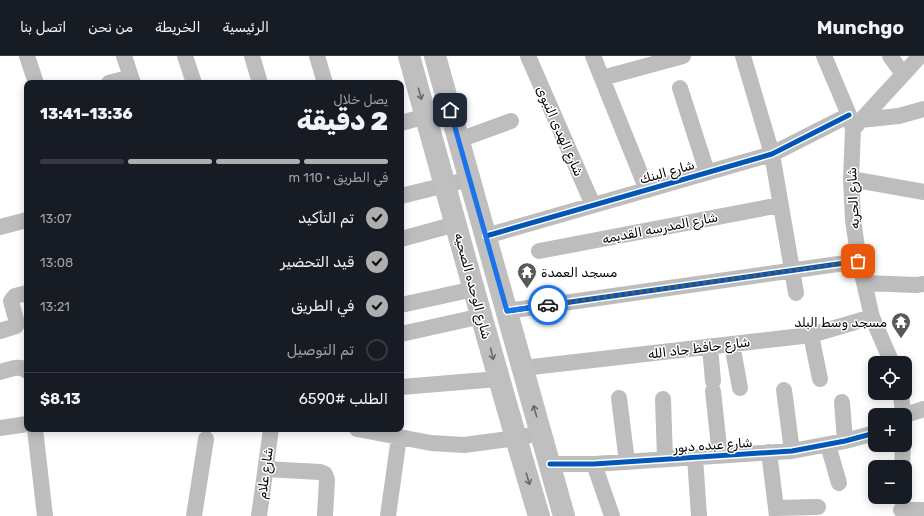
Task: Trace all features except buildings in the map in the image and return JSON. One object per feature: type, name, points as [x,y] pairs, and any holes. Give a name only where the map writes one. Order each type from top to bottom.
[{"type":"main road","name":"شارع الوحده الصحيه","points":[[409,56],[482,316],[498,379],[539,516]]},
{"type":"main road","name":"شارع الوحده الصحيه","points":[[435,56],[564,516]]},
{"type":"main road","points":[[428,123],[456,132]]},
{"type":"street","points":[[27,56],[35,80]]},
{"type":"street","points":[[124,56],[132,80]]},
{"type":"street","points":[[185,56],[193,80]]},
{"type":"street","points":[[252,56],[259,80]]},
{"type":"street","points":[[317,56],[324,80]]},
{"type":"street","name":"شارع الهدى النبوى","points":[[528,56],[593,205]]},
{"type":"street","points":[[593,56],[647,190]]},
{"type":"street","points":[[602,78],[683,56]]},
{"type":"street","points":[[744,56],[772,154],[796,293]]},
{"type":"street","name":"شارع الحريه","points":[[824,56],[854,121],[851,179],[853,220],[858,261],[872,317],[889,356]]},
{"type":"street","points":[[890,56],[903,74]]},
{"type":"street","points":[[854,121],[920,56]]},
{"type":"street","points":[[680,88],[707,172]]},
{"type":"street","points":[[854,121],[899,116],[924,109]]},
{"type":"street","points":[[456,132],[511,121]]},
{"type":"street","name":"شارع البنك","points":[[486,236],[772,154],[854,121]]},
{"type":"street","points":[[404,123],[428,123]]},
{"type":"street","points":[[404,195],[470,179]]},
{"type":"street","points":[[851,179],[924,192]]},
{"type":"street","name":"شارع المدرسه القديمه","points":[[539,251],[780,205]]},
{"type":"street","points":[[0,227],[24,221]]},
{"type":"street","points":[[404,238],[456,224]]},
{"type":"street","points":[[507,311],[858,261]]},
{"type":"street","points":[[864,283],[924,284]]},
{"type":"street","points":[[404,304],[474,289]]},
{"type":"street","points":[[0,331],[16,326],[17,323],[10,301],[15,296],[24,294]]},
{"type":"street","points":[[404,333],[482,316]]},
{"type":"street","name":"شارع حافظ جاد الله","points":[[523,368],[811,335],[872,317]]},
{"type":"street","points":[[811,335],[820,379]]},
{"type":"street","points":[[732,344],[740,388]]},
{"type":"street","points":[[710,347],[720,456]]},
{"type":"street","points":[[0,372],[16,368],[24,369]]},
{"type":"street","points":[[404,387],[498,379]]},
{"type":"street","points":[[784,390],[792,451]]},
{"type":"street","points":[[619,398],[627,462]]},
{"type":"street","points":[[663,399],[665,459]]},
{"type":"street","points":[[842,402],[845,441]]},
{"type":"street","points":[[912,413],[924,409]]},
{"type":"street","points":[[0,428],[24,424]]},
{"type":"street","points":[[35,432],[45,516]]},
{"type":"street","name":"شارع علام","points":[[259,516],[271,432]]},
{"type":"street","points":[[375,432],[431,443],[464,445],[541,433]]},
{"type":"street","name":"شارع عبده دبور","points":[[550,464],[594,464],[792,451],[828,445],[868,435]]},
{"type":"street","points":[[388,516],[399,436]]},
{"type":"street","points":[[194,516],[206,439]]},
{"type":"street","points":[[828,445],[839,483]]},
{"type":"street","points":[[769,452],[776,512],[818,507]]},
{"type":"street","points":[[695,457],[699,516]]},
{"type":"street","points":[[594,464],[612,516]]},
{"type":"street","points":[[266,469],[320,472],[325,474],[327,480],[325,516]]},
{"type":"street","points":[[900,508],[924,510]]},
{"type":"cycle path","points":[[486,236],[772,154],[849,115]]},
{"type":"cycle path","points":[[507,311],[859,261]]},
{"type":"cycle path","points":[[550,464],[594,464],[792,451],[845,441],[868,435]]},
{"type":"way so far","points":[[548,305],[858,261]]},
{"type":"place","name":"مسجد العمدة","points":[[527,289]]},
{"type":"place","name":"مسجد وسط البلد","points":[[901,339]]},
{"type":"route","points":[[450,110],[507,311],[548,305]]}]
